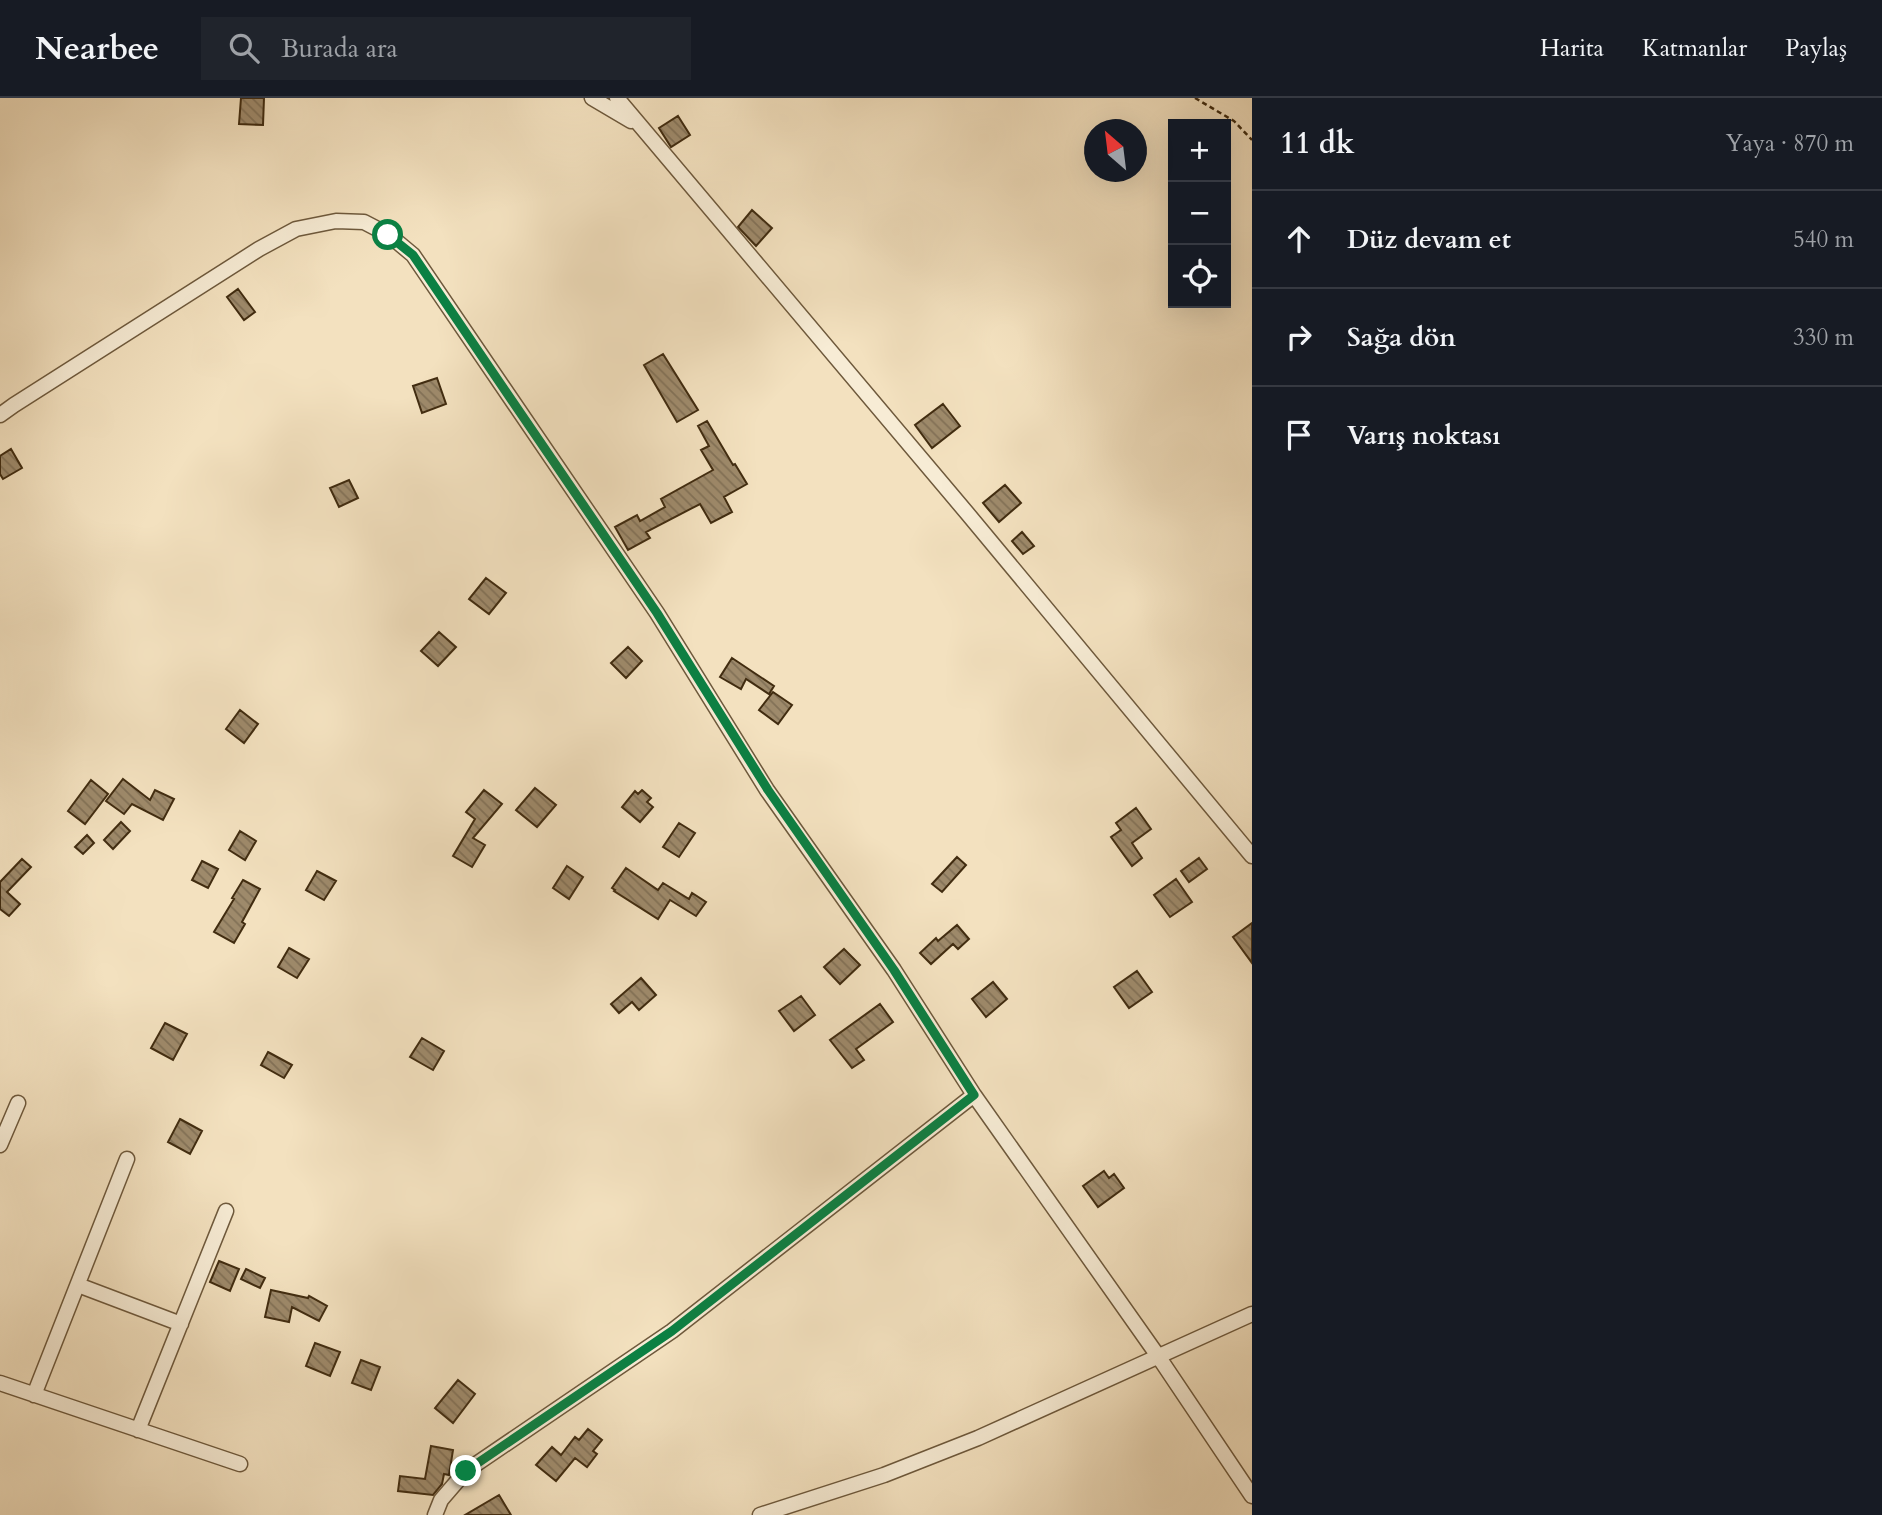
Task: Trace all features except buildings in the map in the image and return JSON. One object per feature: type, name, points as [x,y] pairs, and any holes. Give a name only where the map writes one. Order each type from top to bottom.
[{"type":"street","points":[[592,98],[638,125]]},
{"type":"street","points":[[617,98],[1252,856]]},
{"type":"street","points":[[0,415],[247,257],[296,229],[335,221],[364,222],[388,235],[413,255],[657,613],[768,790],[894,970],[974,1095],[1158,1356],[1252,1496]]},
{"type":"street","points":[[435,1515],[441,1500],[466,1471],[672,1331],[974,1095]]},
{"type":"street","points":[[0,1145],[18,1103]]},
{"type":"street","points":[[34,1395],[127,1159]]},
{"type":"street","points":[[138,1430],[226,1211]]},
{"type":"street","points":[[78,1285],[181,1324]]},
{"type":"street","points":[[760,1515],[884,1475],[978,1438],[1252,1314]]},
{"type":"street","points":[[0,1383],[240,1464]]},
{"type":"path","points":[[1195,98],[1234,121],[1252,141]]},
{"type":"route","points":[[388,235],[413,255],[657,613],[768,790],[894,970],[974,1095],[672,1331],[466,1471]]}]
